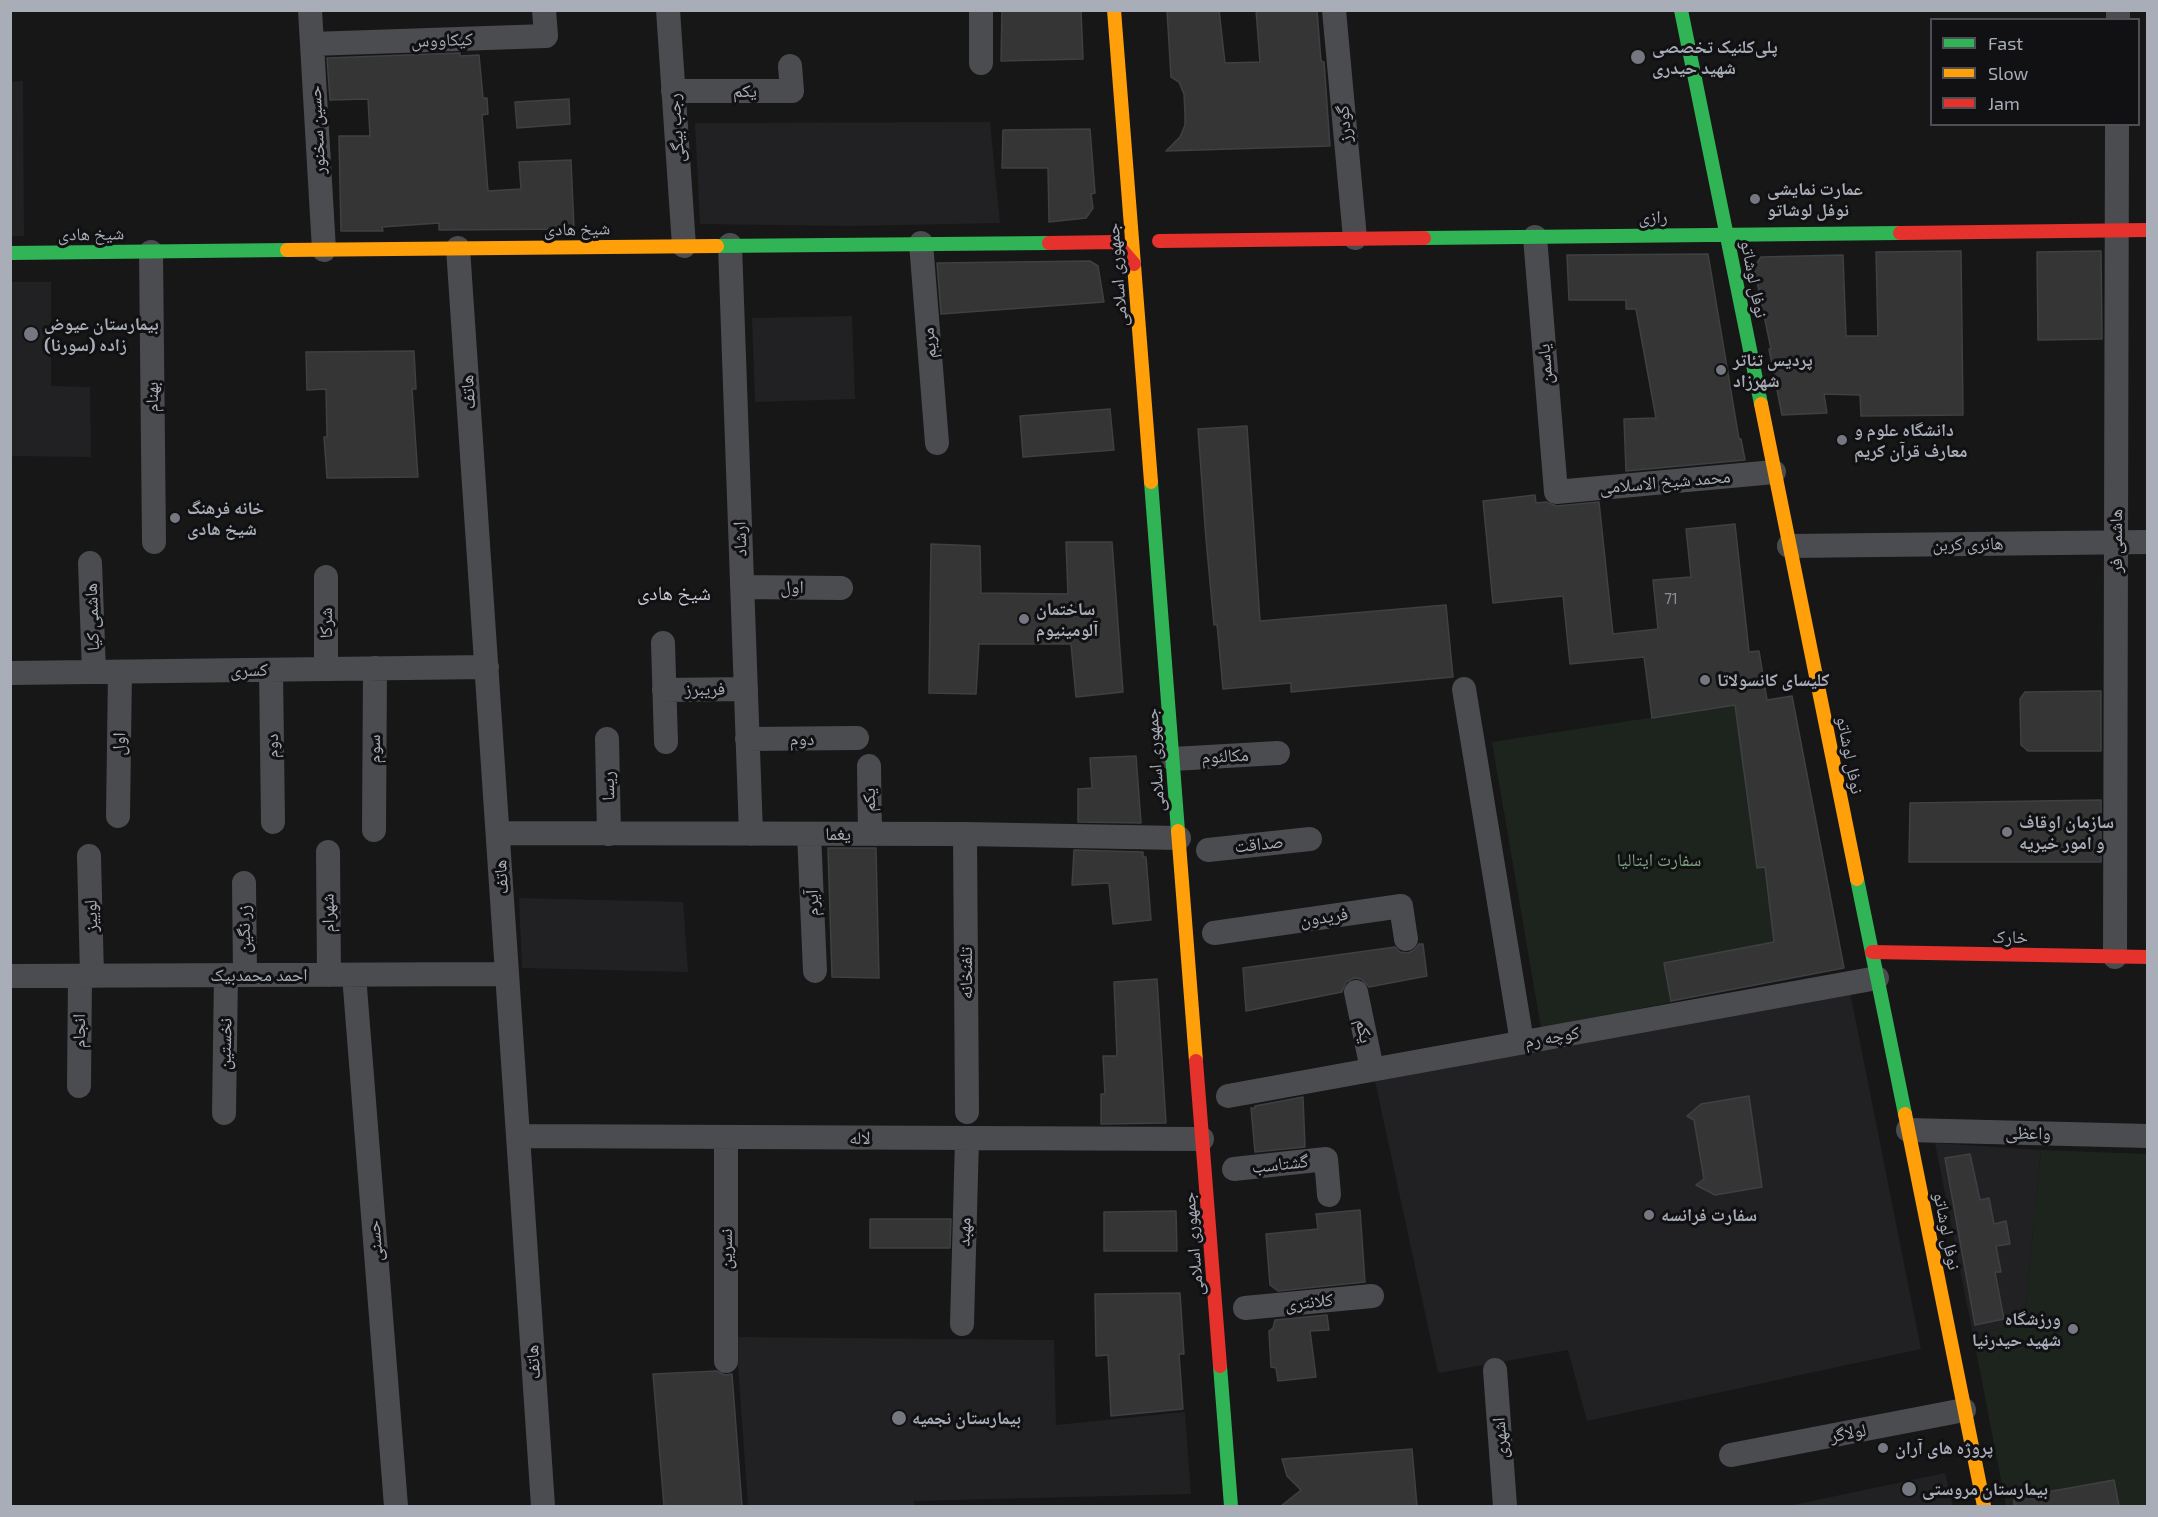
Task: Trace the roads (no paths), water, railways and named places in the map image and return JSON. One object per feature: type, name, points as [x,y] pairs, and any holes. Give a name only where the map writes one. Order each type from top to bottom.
[{"type":"main road","name":"جمهوری اسلامی","points":[[1114,10],[1173,759],[1191,849],[1187,936],[1214,1098],[1203,1139],[1219,1171],[1230,1310],[1231,1506]]},
{"type":"main road","name":"نوفل لوشاتو","points":[[1681,10],[1984,1506]]},
{"type":"main road","name":"رازی","points":[[1132,241],[2148,230]]},
{"type":"main road","name":"شیخ هادی","points":[[10,253],[1115,242],[1134,264]]},
{"type":"main road","points":[[1187,936],[1214,933]]},
{"type":"main road","name":"خارک","points":[[1872,952],[2148,957]]},
{"type":"street","name":"حسین سخنور","points":[[310,10],[324,250]]},
{"type":"street","name":"کیکاووس","points":[[312,44],[546,36],[544,10]]},
{"type":"street","name":"رجب بیگی","points":[[668,10],[684,246]]},
{"type":"street","points":[[981,10],[981,63]]},
{"type":"street","name":"گودرز","points":[[1334,10],[1355,238]]},
{"type":"street","name":"یکم","points":[[674,91],[792,91],[790,66]]},
{"type":"street","name":"هاشمی فر","points":[[2115,957],[2117,126]]},
{"type":"street","name":"یاسمن","points":[[1535,237],[1556,492]]},
{"type":"street","name":"مریم","points":[[921,243],[937,443]]},
{"type":"street","name":"ارشاد","points":[[730,245],[751,834]]},
{"type":"street","name":"هاتف","points":[[458,248],[543,1506]]},
{"type":"street","name":"بهنام","points":[[151,252],[154,542]]},
{"type":"street","name":"محمد شیخ الاسلامی","points":[[1556,492],[1774,472]]},
{"type":"street","name":"هانری کربن","points":[[1789,546],[2148,542]]},
{"type":"street","name":"هاشمی کیا","points":[[90,563],[94,672]]},
{"type":"street","name":"شرکا","points":[[326,577],[326,668]]},
{"type":"street","name":"اول","points":[[742,587],[842,588]]},
{"type":"street","points":[[663,643],[666,742]]},
{"type":"street","name":"کسری","points":[[10,673],[486,667]]},
{"type":"street","name":"سوم","points":[[374,830],[375,668]]},
{"type":"street","name":"دوم","points":[[271,670],[273,822]]},
{"type":"street","name":"اول","points":[[118,816],[120,672]]},
{"type":"street","name":"فریبرز","points":[[664,690],[746,688]]},
{"type":"street","points":[[1464,689],[1522,1042]]},
{"type":"street","name":"دوم","points":[[747,739],[857,738]]},
{"type":"street","name":"ریسا","points":[[607,739],[609,834]]},
{"type":"street","name":"مکالئوم","points":[[1173,759],[1278,753]]},
{"type":"street","name":"یکم","points":[[868,766],[870,834]]},
{"type":"street","name":"یغما","points":[[498,833],[965,834],[1191,849]]},
{"type":"street","name":"آیرم","points":[[809,834],[815,971]]},
{"type":"street","name":"تلفنخانه","points":[[965,834],[967,1112]]},
{"type":"street","name":"صداقت","points":[[1191,849],[1310,839]]},
{"type":"street","name":"شهرام","points":[[328,852],[329,975]]},
{"type":"street","name":"لوییز","points":[[86,976],[89,856]]},
{"type":"street","name":"زر نگین","points":[[236,975],[243,883]]},
{"type":"street","name":"فریدون","points":[[1214,933],[1401,906],[1406,939]]},
{"type":"street","name":"احمد محمدبیک","points":[[10,976],[507,974]]},
{"type":"street","name":"نخستین","points":[[224,1113],[236,975]]},
{"type":"street","name":"حسنی","points":[[354,975],[396,1506]]},
{"type":"street","name":"انجام","points":[[79,1086],[86,976]]},
{"type":"street","name":"کوچه رم","points":[[1214,1098],[1877,978]]},
{"type":"street","name":"یکم","points":[[1356,992],[1372,1070]]},
{"type":"street","name":"واعظی","points":[[1908,1130],[2148,1136]]},
{"type":"street","name":"لاله","points":[[518,1136],[1203,1139]]},
{"type":"street","name":"نسرین","points":[[726,1137],[726,1361]]},
{"type":"street","name":"مهبد","points":[[962,1324],[967,1139]]},
{"type":"street","name":"گشتاسب","points":[[1219,1171],[1326,1160],[1329,1195]]},
{"type":"street","name":"کلانتری","points":[[1230,1310],[1372,1296]]},
{"type":"street","name":"اشهری","points":[[1496,1370],[1505,1506]]},
{"type":"street","name":"لولاگر","points":[[1731,1455],[1964,1410]]},
{"type":"place","name":"پلی‌کلنیک تخصصی شهید حیدری","points":[[1638,57]]},
{"type":"place","name":"عمارت نمایشی نوفل لوشاتو","points":[[1755,199]]},
{"type":"place","name":"بیمارستان عیوض زاده (سورنا)","points":[[31,334]]},
{"type":"place","name":"پردیس تئاتر شهرزاد","points":[[1721,370]]},
{"type":"place","name":"دانشگاه علوم و معارف قرآن کریم","points":[[1842,440]]},
{"type":"place","name":"خانه فرهنگ شیخ هادی","points":[[175,518]]},
{"type":"place","name":"ساختمان آلومینیوم","points":[[1024,619]]},
{"type":"place","name":"کلیسای کانسولاتا","points":[[1705,680]]},
{"type":"place","name":"سازمان اوقاف و امور خيريه","points":[[2007,832]]},
{"type":"place","name":"سفارت فرانسه","points":[[1649,1215]]},
{"type":"place","name":"ورزشگاه شهید حیدرنیا","points":[[2073,1329]]},
{"type":"place","name":"بیمارستان نجمیه","points":[[899,1418]]},
{"type":"place","name":"پروژه های آران","points":[[1883,1448]]},
{"type":"place","name":"بیمارستان مروستی","points":[[1909,1489]]},
{"type":"district","name":"شیخ هادی","points":[[674,593]]},
{"type":"park label","name":"سفارت ایتالیا","points":[[1659,860]]}]
